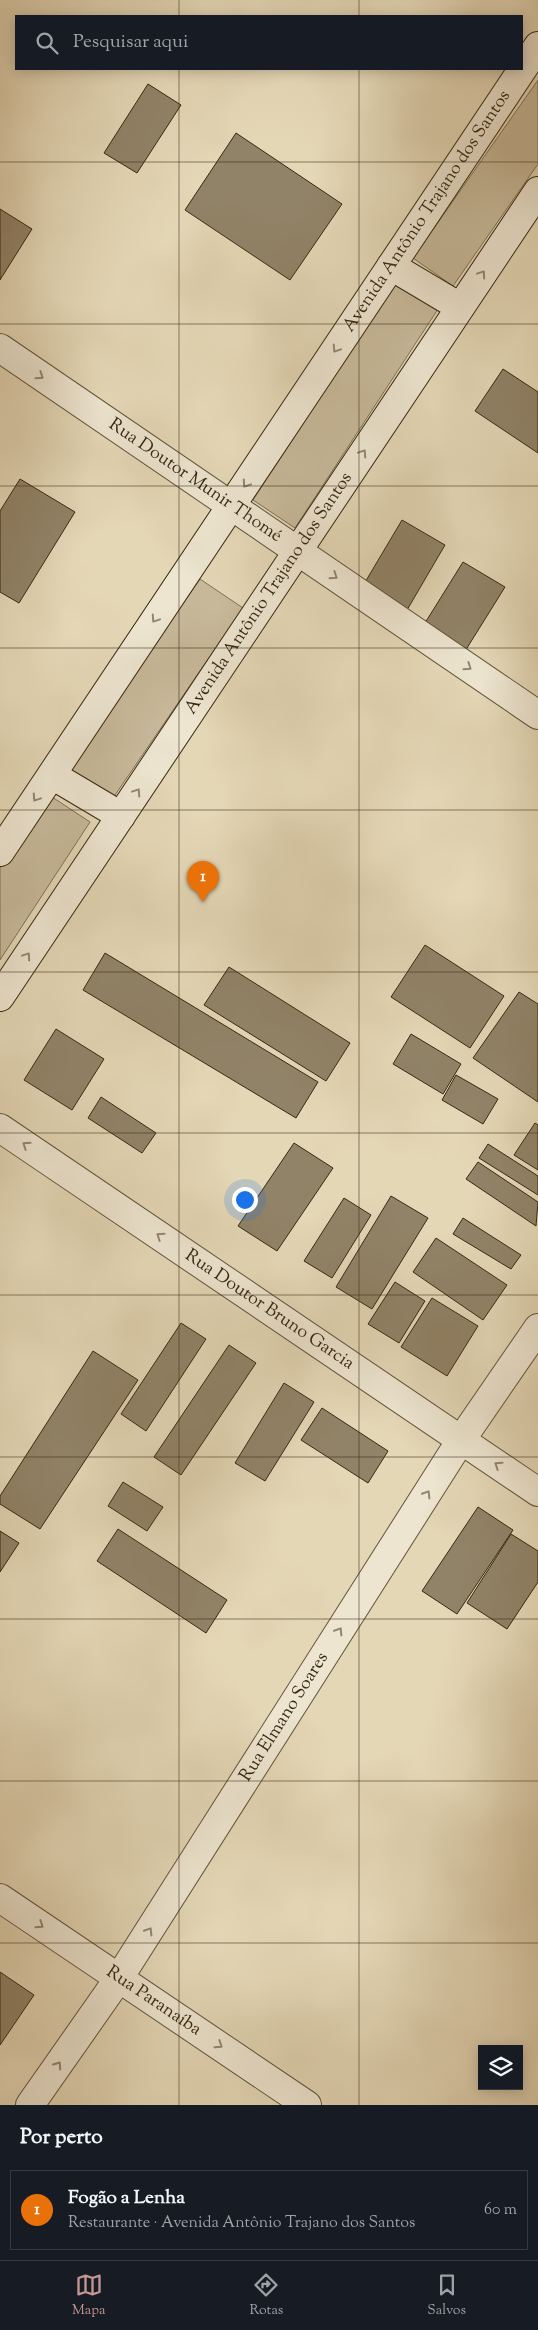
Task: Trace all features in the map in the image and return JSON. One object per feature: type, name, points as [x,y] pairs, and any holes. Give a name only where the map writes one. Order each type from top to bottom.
[{"type":"street","name":"Avenida Antônio Trajano dos Santos","points":[[523,68],[538,46]]},
{"type":"street","name":"Avenida Antônio Trajano dos Santos","points":[[0,852],[522,70]]},
{"type":"street","name":"Avenida Antônio Trajano dos Santos","points":[[0,997],[538,191]]},
{"type":"street","points":[[391,266],[460,307]]},
{"type":"street","name":"Rua Doutor Munir Thomé","points":[[0,348],[538,715]]},
{"type":"street","points":[[52,775],[121,816]]},
{"type":"street","name":"Rua Doutor Bruno Garcia","points":[[0,1128],[538,1492]]},
{"type":"street","name":"Rua Elmano Soares","points":[[30,2105],[119,1978],[461,1440],[538,1328]]},
{"type":"street","name":"Rua Paranaíba","points":[[0,1898],[307,2105]]},
{"type":"shaded area","points":[[538,80],[538,164],[453,286],[413,258]]},
{"type":"shaded area","points":[[398,279],[440,306],[295,528],[253,500]]},
{"type":"shaded area","points":[[200,579],[243,608],[113,798],[69,769]]},
{"type":"shaded area","points":[[46,793],[90,822],[0,960],[0,863]]},
{"type":"building","points":[[148,84],[181,105],[137,173],[104,153]]},
{"type":"building","points":[[236,133],[342,204],[290,280],[185,210]]},
{"type":"building","points":[[0,209],[32,229],[0,280]]},
{"type":"building","points":[[503,369],[538,392],[538,453],[475,411]]},
{"type":"building","points":[[20,479],[75,512],[19,603],[0,592],[0,511]]},
{"type":"building","points":[[402,520],[445,545],[407,610],[364,584]]},
{"type":"building","points":[[463,562],[505,587],[462,656],[420,631]]},
{"type":"building","points":[[425,945],[504,996],[470,1048],[391,997]]},
{"type":"building","points":[[105,953],[318,1082],[296,1118],[83,990]]},
{"type":"building","points":[[229,967],[350,1043],[326,1081],[204,1005]]},
{"type":"building","points":[[519,992],[538,1004],[538,1102],[473,1058]]},
{"type":"building","points":[[56,1029],[104,1059],[72,1110],[24,1080]]},
{"type":"building","points":[[411,1034],[461,1064],[443,1094],[393,1064]]},
{"type":"building","points":[[456,1075],[498,1099],[483,1124],[442,1100]]},
{"type":"building","points":[[101,1097],[156,1133],[142,1153],[88,1118]]},
{"type":"building","points":[[535,1123],[538,1125],[538,1170],[514,1155]]},
{"type":"building","points":[[294,1143],[333,1168],[277,1251],[238,1226]]},
{"type":"building","points":[[488,1144],[538,1176],[538,1195],[479,1158]]},
{"type":"building","points":[[478,1162],[538,1202],[536,1226],[466,1179]]},
{"type":"building","points":[[391,1196],[428,1218],[372,1309],[336,1287]]},
{"type":"building","points":[[344,1198],[371,1215],[332,1278],[304,1261]]},
{"type":"building","points":[[463,1218],[521,1255],[511,1269],[453,1234]]},
{"type":"building","points":[[436,1238],[507,1285],[483,1320],[413,1272]]},
{"type":"building","points":[[395,1282],[425,1301],[399,1343],[368,1324]]},
{"type":"building","points":[[432,1298],[478,1326],[447,1376],[401,1347]]},
{"type":"building","points":[[181,1323],[206,1339],[146,1431],[121,1414]]},
{"type":"building","points":[[229,1345],[256,1363],[181,1475],[154,1457]]},
{"type":"building","points":[[93,1351],[138,1380],[40,1529],[0,1504],[0,1496]]},
{"type":"building","points":[[284,1383],[314,1402],[265,1481],[235,1463]]},
{"type":"building","points":[[322,1408],[388,1451],[368,1483],[301,1440]]},
{"type":"building","points":[[123,1482],[163,1507],[147,1531],[108,1506]]},
{"type":"building","points":[[478,1507],[513,1530],[457,1614],[422,1591]]},
{"type":"building","points":[[118,1529],[227,1600],[206,1633],[97,1561]]},
{"type":"building","points":[[0,1531],[19,1543],[0,1572]]},
{"type":"building","points":[[511,1534],[538,1551],[538,1582],[507,1629],[467,1603]]},
{"type":"building","points":[[0,1972],[34,1995],[0,2045]]},
{"type":"place","name":"Fogão a Lenha","points":[[203,902]]}]
